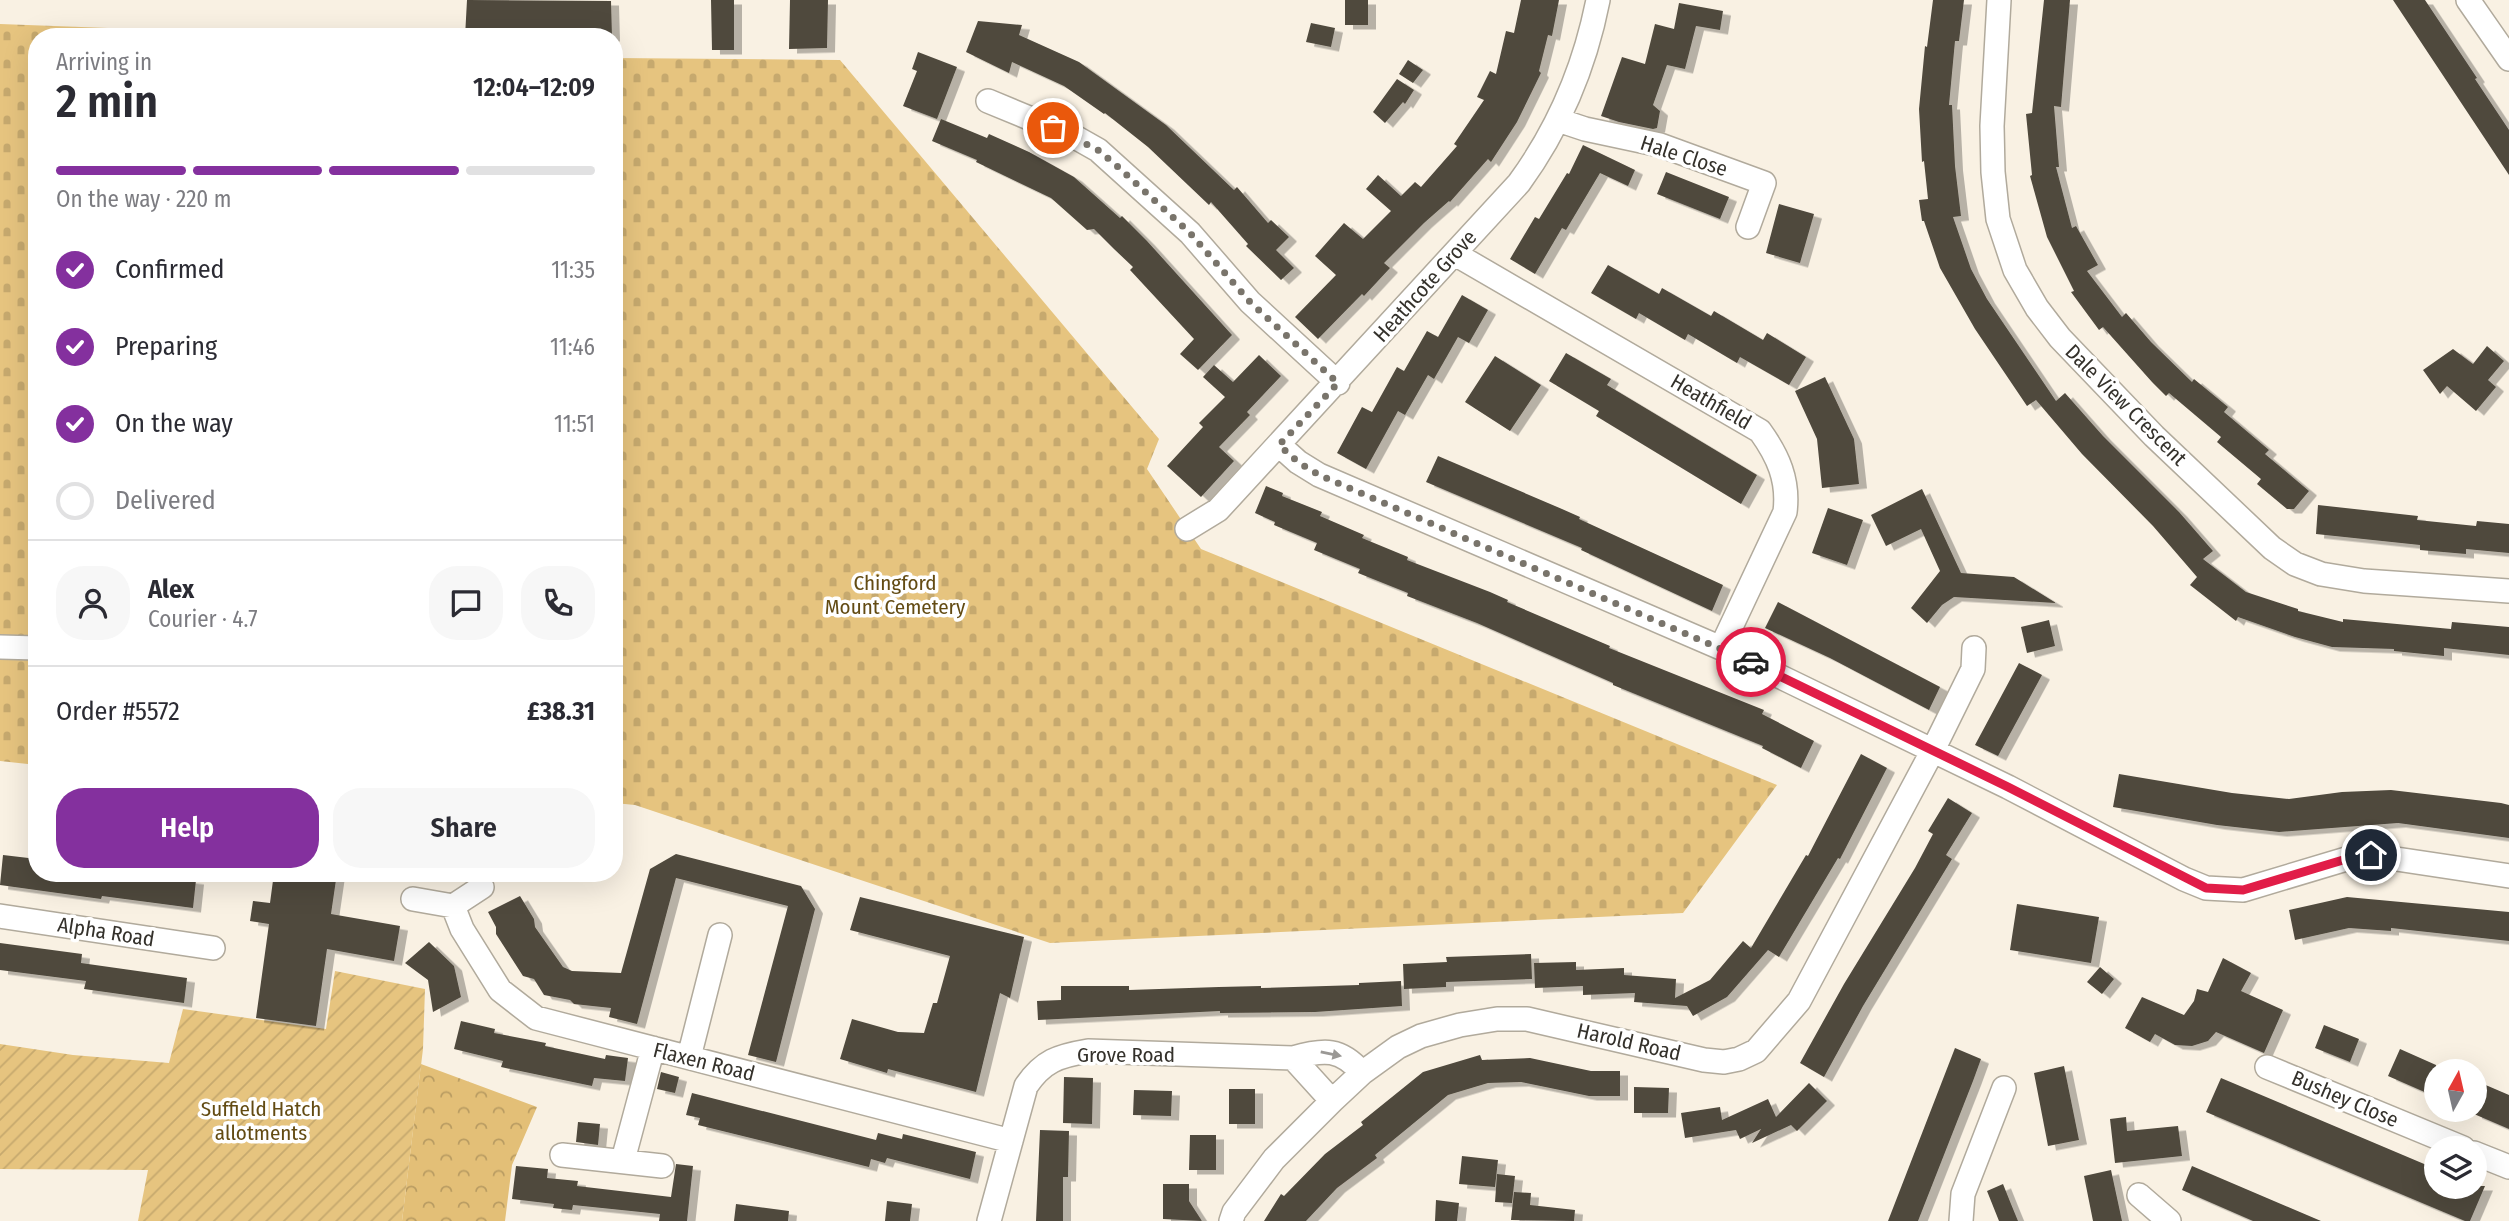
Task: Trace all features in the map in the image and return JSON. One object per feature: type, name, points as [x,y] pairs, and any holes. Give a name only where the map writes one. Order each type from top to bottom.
[{"type":"street","name":"Heathcote Grove","points":[[1187,529],[1218,510],[1338,383],[1519,183],[1541,153],[1580,70],[1598,0]]},
{"type":"street","name":"Dale View Crescent","points":[[2000,0],[1992,127],[1998,219],[2015,270],[2037,308],[2060,338],[2164,445],[2272,548],[2295,564],[2321,573],[2364,581],[2509,591]]},
{"type":"street","points":[[2468,0],[2509,59]]},
{"type":"street","points":[[988,101],[1075,137],[1098,150],[1190,233],[1250,302],[1338,383]]},
{"type":"street","name":"Hale Close","points":[[1558,120],[1585,129],[1660,145],[1764,183],[1748,227]]},
{"type":"street","name":"Heathfield","points":[[1455,254],[1760,431],[1774,451],[1788,492],[1785,512],[1721,648]]},
{"type":"street","points":[[1279,445],[1298,462],[1319,475],[1721,648],[1933,750],[2206,888],[2243,890],[2363,854],[2509,876]]},
{"type":"street","points":[[0,647],[28,648]]},
{"type":"street","name":"Harold Road","points":[[1231,1221],[1234,1212],[1274,1159],[1332,1101],[1362,1073],[1421,1036],[1460,1025],[1497,1019],[1527,1019],[1704,1060],[1724,1062],[1756,1051],[1799,1000],[1933,750],[1973,669],[1975,648]]},
{"type":"street","points":[[413,899],[453,906],[482,887]]},
{"type":"street","name":"Flaxen Road","points":[[453,906],[462,929],[500,990],[536,1018],[1011,1140]]},
{"type":"street","name":"Alpha Road","points":[[0,916],[213,948]]},
{"type":"street","points":[[689,1057],[720,935]]},
{"type":"street","points":[[624,1160],[653,1048]]},
{"type":"street","name":"Grove Road","points":[[989,1221],[1026,1086],[1037,1069],[1067,1055],[1088,1051],[1293,1058],[1316,1051],[1336,1053],[1352,1062],[1362,1073]]},
{"type":"street","points":[[1293,1058],[1332,1101]]},
{"type":"street","name":"Bushey Close","points":[[2267,1067],[2434,1136]]},
{"type":"street","points":[[1961,1221],[1963,1194],[2004,1088]]},
{"type":"street","points":[[562,1155],[662,1166]]},
{"type":"street","points":[[2487,1158],[2509,1167]]},
{"type":"street","points":[[2139,1195],[2169,1221]]},
{"type":"green space","points":[[0,24],[108,28],[28,28],[28,764],[0,761]]},
{"type":"green space","name":"Chingford Mount Cemetery","points":[[623,58],[840,60],[1159,439],[1147,469],[1201,549],[1777,785],[1683,913],[1050,943],[635,805],[623,804]]},
{"type":"green space","name":"Suffield Hatch allotments","points":[[335,971],[425,989],[423,1049],[402,1221],[138,1221],[148,1170],[0,1169],[0,1044],[73,1055],[169,1063],[183,1009],[326,1029]]},
{"type":"green space","points":[[421,1064],[537,1107],[512,1165],[505,1221],[402,1221]]},
{"type":"building","points":[[467,0],[611,1],[612,28],[465,28]]},
{"type":"building","points":[[711,0],[734,0],[734,50],[712,50]]},
{"type":"building","points":[[790,0],[828,0],[827,48],[789,49]]},
{"type":"building","points":[[1345,0],[1368,0],[1368,25],[1345,25]]},
{"type":"building","points":[[1521,0],[1559,0],[1552,36],[1548,35],[1539,71],[1541,73],[1517,122],[1491,162],[1488,159],[1450,202],[1424,223],[1384,263],[1390,268],[1318,339],[1295,317],[1336,275],[1315,256],[1344,223],[1363,239],[1391,211],[1366,189],[1378,175],[1401,196],[1415,182],[1421,187],[1457,146],[1454,144],[1484,100],[1477,97],[1490,71],[1496,74],[1506,31],[1514,33]]},
{"type":"building","points":[[1933,0],[1964,0],[1959,41],[1955,41],[1949,105],[1952,105],[1961,216],[1953,217],[1971,269],[1987,299],[2056,401],[2065,393],[2213,551],[2203,559],[2246,592],[2298,611],[2343,622],[2343,619],[2451,629],[2452,622],[2509,627],[2509,655],[2444,648],[2444,656],[2394,649],[2332,647],[2238,617],[2236,621],[2190,585],[2197,577],[2153,526],[2082,454],[2036,400],[2027,406],[1975,329],[1940,268],[1922,221],[1919,200],[1928,199],[1924,161],[1922,162],[1919,109]]},
{"type":"building","points":[[2044,0],[2070,0],[2061,107],[2054,106],[2059,167],[2056,167],[2072,228],[2076,226],[2098,265],[2087,271],[2122,317],[2126,313],[2192,382],[2194,379],[2228,407],[2224,412],[2269,450],[2265,454],[2309,491],[2294,509],[2287,509],[2257,484],[2261,479],[2217,442],[2221,437],[2169,393],[2166,396],[2103,327],[2099,330],[2071,292],[2074,291],[2047,237],[2030,176],[2026,114],[2032,113]]},
{"type":"building","points":[[2393,0],[2425,0],[2477,78],[2475,79],[2509,130],[2509,175]]},
{"type":"building","points":[[1679,3],[1723,11],[1720,30],[1696,26],[1685,69],[1667,65],[1653,105],[1660,111],[1657,128],[1601,116],[1622,57],[1645,64],[1655,24],[1674,29]]},
{"type":"building","points":[[978,21],[1022,25],[1019,35],[1079,62],[1166,125],[1234,190],[1237,187],[1268,223],[1271,220],[1289,237],[1276,250],[1294,268],[1281,280],[1246,246],[1248,244],[1211,202],[1209,205],[1148,147],[1105,113],[1064,86],[1012,62],[1009,73],[966,52]]},
{"type":"building","points":[[1311,23],[1335,28],[1331,47],[1306,42]]},
{"type":"building","points":[[918,52],[957,67],[937,119],[903,106],[917,71],[912,69]]},
{"type":"building","points":[[1408,60],[1423,70],[1413,83],[1399,74]]},
{"type":"building","points":[[1397,79],[1414,90],[1405,104],[1403,102],[1385,123],[1373,112]]},
{"type":"building","points":[[941,119],[987,138],[989,134],[1074,177],[1120,218],[1122,216],[1147,241],[1232,335],[1198,370],[1180,354],[1194,339],[1130,270],[1133,267],[1094,229],[1087,230],[1051,198],[976,162],[977,160],[932,141]]},
{"type":"building","points":[[1583,145],[1635,170],[1628,186],[1600,173],[1566,230],[1562,228],[1535,274],[1510,259],[1535,217],[1539,219],[1567,173],[1569,174]]},
{"type":"building","points":[[1666,172],[1729,197],[1720,219],[1657,194]]},
{"type":"building","points":[[1779,204],[1814,214],[1800,263],[1766,253]]},
{"type":"building","points":[[1608,265],[1659,294],[1662,288],[1711,316],[1714,311],[1763,340],[1767,333],[1806,357],[1789,385],[1740,357],[1737,363],[1688,334],[1685,340],[1639,313],[1636,319],[1591,293]]},
{"type":"building","points":[[1462,295],[1488,310],[1469,343],[1458,337],[1434,379],[1428,375],[1405,415],[1398,411],[1366,469],[1337,453],[1362,407],[1372,412],[1397,367],[1404,371],[1427,331],[1438,337]]},
{"type":"building","points":[[2487,346],[2504,361],[2488,380],[2496,387],[2476,411],[2447,386],[2440,394],[2423,370],[2453,349],[2473,364]]},
{"type":"building","points":[[1566,353],[1611,379],[1607,385],[1757,475],[1741,504],[1596,416],[1599,411],[1549,381]]},
{"type":"building","points":[[1259,355],[1281,376],[1247,412],[1250,415],[1219,447],[1234,461],[1201,497],[1167,466],[1203,427],[1199,423],[1225,397],[1203,377],[1214,365],[1233,382]]},
{"type":"building","points":[[1495,356],[1541,385],[1510,431],[1465,402]]},
{"type":"building","points":[[1825,377],[1854,439],[1859,484],[1822,488],[1817,439],[1795,391]]},
{"type":"building","points":[[1438,456],[1580,517],[1579,519],[1723,585],[1712,611],[1581,550],[1582,548],[1426,482]]},
{"type":"building","points":[[1266,486],[1283,493],[1282,496],[1322,512],[1320,516],[1364,535],[1362,538],[1408,557],[1407,560],[1490,592],[1508,600],[1507,602],[1610,646],[1609,648],[1764,710],[1762,714],[1814,741],[1801,768],[1762,748],[1763,746],[1613,685],[1477,623],[1407,596],[1408,593],[1358,573],[1360,569],[1314,550],[1317,543],[1274,525],[1275,522],[1255,513]]},
{"type":"building","points":[[1922,489],[1961,573],[2014,577],[2056,603],[1954,597],[1942,605],[1927,623],[1911,608],[1940,571],[1921,529],[1886,546],[1871,515]]},
{"type":"building","points":[[2318,505],[2418,516],[2417,520],[2476,526],[2477,521],[2509,524],[2509,553],[2466,549],[2466,554],[2420,550],[2420,545],[2316,534]]},
{"type":"building","points":[[1828,508],[1863,520],[1847,565],[1812,553]]},
{"type":"building","points":[[1778,602],[1940,687],[1929,710],[1830,658],[1765,628]]},
{"type":"building","points":[[2049,620],[2055,646],[2027,653],[2021,627]]},
{"type":"building","points":[[2019,663],[2042,675],[1998,756],[1975,745]]},
{"type":"building","points":[[1861,754],[1887,768],[1840,859],[1838,858],[1779,957],[1768,950],[1727,997],[1693,1016],[1687,1006],[1634,1002],[1635,993],[1583,995],[1583,986],[1535,988],[1534,963],[1576,962],[1576,970],[1624,968],[1624,975],[1676,979],[1675,998],[1710,980],[1743,941],[1751,948],[1806,855],[1808,856]]},
{"type":"building","points":[[2119,774],[2232,793],[2289,799],[2342,792],[2391,790],[2501,803],[2509,805],[2509,838],[2398,823],[2279,832],[2217,825],[2113,807]]},
{"type":"building","points":[[1948,798],[1972,813],[1946,855],[1952,859],[1863,1006],[1824,1077],[1800,1063],[1844,984],[1915,868],[1933,834],[1928,831]]},
{"type":"building","points":[[676,854],[801,886],[815,909],[776,1062],[748,1055],[788,906],[676,878],[637,1024],[609,1017],[611,1008],[574,1004],[570,1000],[544,995],[534,979],[523,976],[496,934],[496,927],[488,912],[520,896],[534,919],[535,927],[563,967],[572,971],[621,973],[650,869]]},
{"type":"building","points":[[3,855],[28,858],[28,882],[196,882],[193,908],[0,885]]},
{"type":"building","points":[[273,882],[336,882],[331,914],[400,926],[394,961],[327,949],[316,1026],[256,1018],[269,924],[250,921],[253,901],[270,903]]},
{"type":"building","points":[[860,897],[1024,937],[1010,998],[1000,993],[976,1092],[888,1069],[887,1073],[840,1059],[852,1019],[898,1032],[924,1033],[933,1003],[937,1003],[950,956],[850,930]]},
{"type":"building","points":[[2347,897],[2509,912],[2509,941],[2391,928],[2391,931],[2349,928],[2295,940],[2289,910]]},
{"type":"building","points":[[2017,904],[2099,917],[2091,963],[2010,950]]},
{"type":"building","points":[[429,942],[454,966],[461,997],[433,1012],[428,980],[405,963]]},
{"type":"building","points":[[0,943],[82,954],[81,963],[187,978],[184,1003],[84,989],[86,981],[0,970]]},
{"type":"building","points":[[1531,954],[1532,979],[1446,982],[1446,987],[1404,989],[1403,964],[1447,962],[1446,957]]},
{"type":"building","points":[[2223,958],[2251,973],[2241,991],[2283,1010],[2264,1053],[2216,1032],[2208,1041],[2192,1046],[2175,1045],[2155,1034],[2150,1042],[2125,1028],[2142,997],[2184,1015],[2194,1001],[2197,989],[2208,992]]},
{"type":"building","points":[[2100,967],[2114,979],[2102,994],[2087,982]]},
{"type":"building","points":[[1401,981],[1402,1006],[1315,1012],[1220,1011],[1038,1020],[1037,1001],[1061,1000],[1061,986],[1129,986],[1129,990],[1359,985]]},
{"type":"building","points":[[461,1021],[495,1029],[494,1033],[546,1043],[545,1046],[605,1059],[606,1055],[628,1058],[625,1081],[594,1078],[592,1086],[501,1067],[503,1061],[454,1049]]},
{"type":"building","points":[[2324,1025],[2359,1039],[2350,1062],[2315,1048]]},
{"type":"building","points":[[1955,1048],[1981,1059],[1973,1081],[1918,1221],[1888,1221]]},
{"type":"building","points":[[2400,1049],[2424,1060],[2424,1092],[2388,1076]]},
{"type":"building","points":[[1480,1055],[1482,1060],[1530,1058],[1591,1071],[1620,1071],[1620,1096],[1589,1096],[1521,1082],[1488,1083],[1448,1095],[1375,1155],[1377,1158],[1337,1188],[1306,1221],[1264,1221],[1281,1194],[1284,1196],[1325,1154],[1363,1125],[1361,1122],[1423,1072]]},
{"type":"building","points":[[2064,1066],[2079,1140],[2048,1146],[2034,1073]]},
{"type":"building","points":[[661,1072],[679,1077],[675,1093],[657,1089]]},
{"type":"building","points":[[1064,1077],[1093,1078],[1092,1124],[1063,1123]]},
{"type":"building","points":[[2221,1078],[2424,1164],[2424,1199],[2479,1199],[2470,1221],[2465,1221],[2206,1112]]},
{"type":"building","points":[[1809,1083],[1827,1101],[1797,1131],[1791,1125],[1752,1143],[1761,1129],[1740,1139],[1736,1130],[1685,1138],[1681,1113],[1720,1107],[1722,1120],[1768,1099],[1776,1117]]},
{"type":"building","points":[[2487,1086],[2509,1095],[2509,1129],[2487,1120]]},
{"type":"building","points":[[1634,1087],[1669,1088],[1668,1113],[1634,1113]]},
{"type":"building","points":[[1229,1089],[1255,1089],[1255,1124],[1229,1124]]},
{"type":"building","points":[[1134,1090],[1172,1091],[1171,1116],[1133,1115]]},
{"type":"building","points":[[692,1093],[876,1140],[878,1133],[902,1139],[903,1134],[976,1152],[970,1179],[887,1158],[885,1163],[871,1159],[869,1167],[698,1125],[700,1118],[686,1115]]},
{"type":"building","points":[[2126,1117],[2127,1131],[2178,1126],[2182,1156],[2115,1163],[2110,1119]]},
{"type":"building","points":[[578,1122],[600,1124],[598,1145],[576,1142]]},
{"type":"building","points":[[1040,1130],[1069,1131],[1068,1177],[1063,1177],[1063,1221],[1036,1221]]},
{"type":"building","points":[[1190,1135],[1216,1135],[1216,1170],[1189,1170]]},
{"type":"building","points":[[1462,1156],[1498,1160],[1495,1187],[1459,1184]]},
{"type":"building","points":[[676,1164],[693,1166],[687,1221],[659,1221],[660,1214],[573,1205],[572,1210],[553,1208],[554,1204],[512,1199],[516,1166],[548,1169],[547,1178],[578,1181],[577,1186],[671,1197]]},
{"type":"building","points":[[2192,1166],[2321,1221],[2253,1221],[2182,1190]]},
{"type":"building","points":[[2111,1170],[2122,1221],[2093,1221],[2084,1176]]},
{"type":"building","points":[[1497,1174],[1515,1176],[1512,1203],[1495,1202]]},
{"type":"building","points":[[1163,1184],[1189,1184],[1189,1201],[1202,1221],[1163,1219]]},
{"type":"building","points":[[2003,1184],[2018,1221],[1999,1221],[1987,1191]]},
{"type":"building","points":[[1514,1192],[1531,1193],[1530,1205],[1575,1210],[1574,1221],[1511,1220]]},
{"type":"building","points":[[1436,1200],[1459,1203],[1457,1221],[1435,1221]]},
{"type":"building","points":[[887,1201],[912,1204],[910,1221],[885,1221]]},
{"type":"building","points":[[736,1204],[789,1211],[788,1221],[734,1221]]},
{"type":"way so far","points":[[1053,128],[1098,150],[1116,165],[1190,233],[1250,302],[1338,383],[1279,445],[1298,462],[1319,475],[1751,662]]},
{"type":"route","points":[[1751,662],[2008,787],[2206,888],[2243,890],[2363,854],[2371,855]]}]
